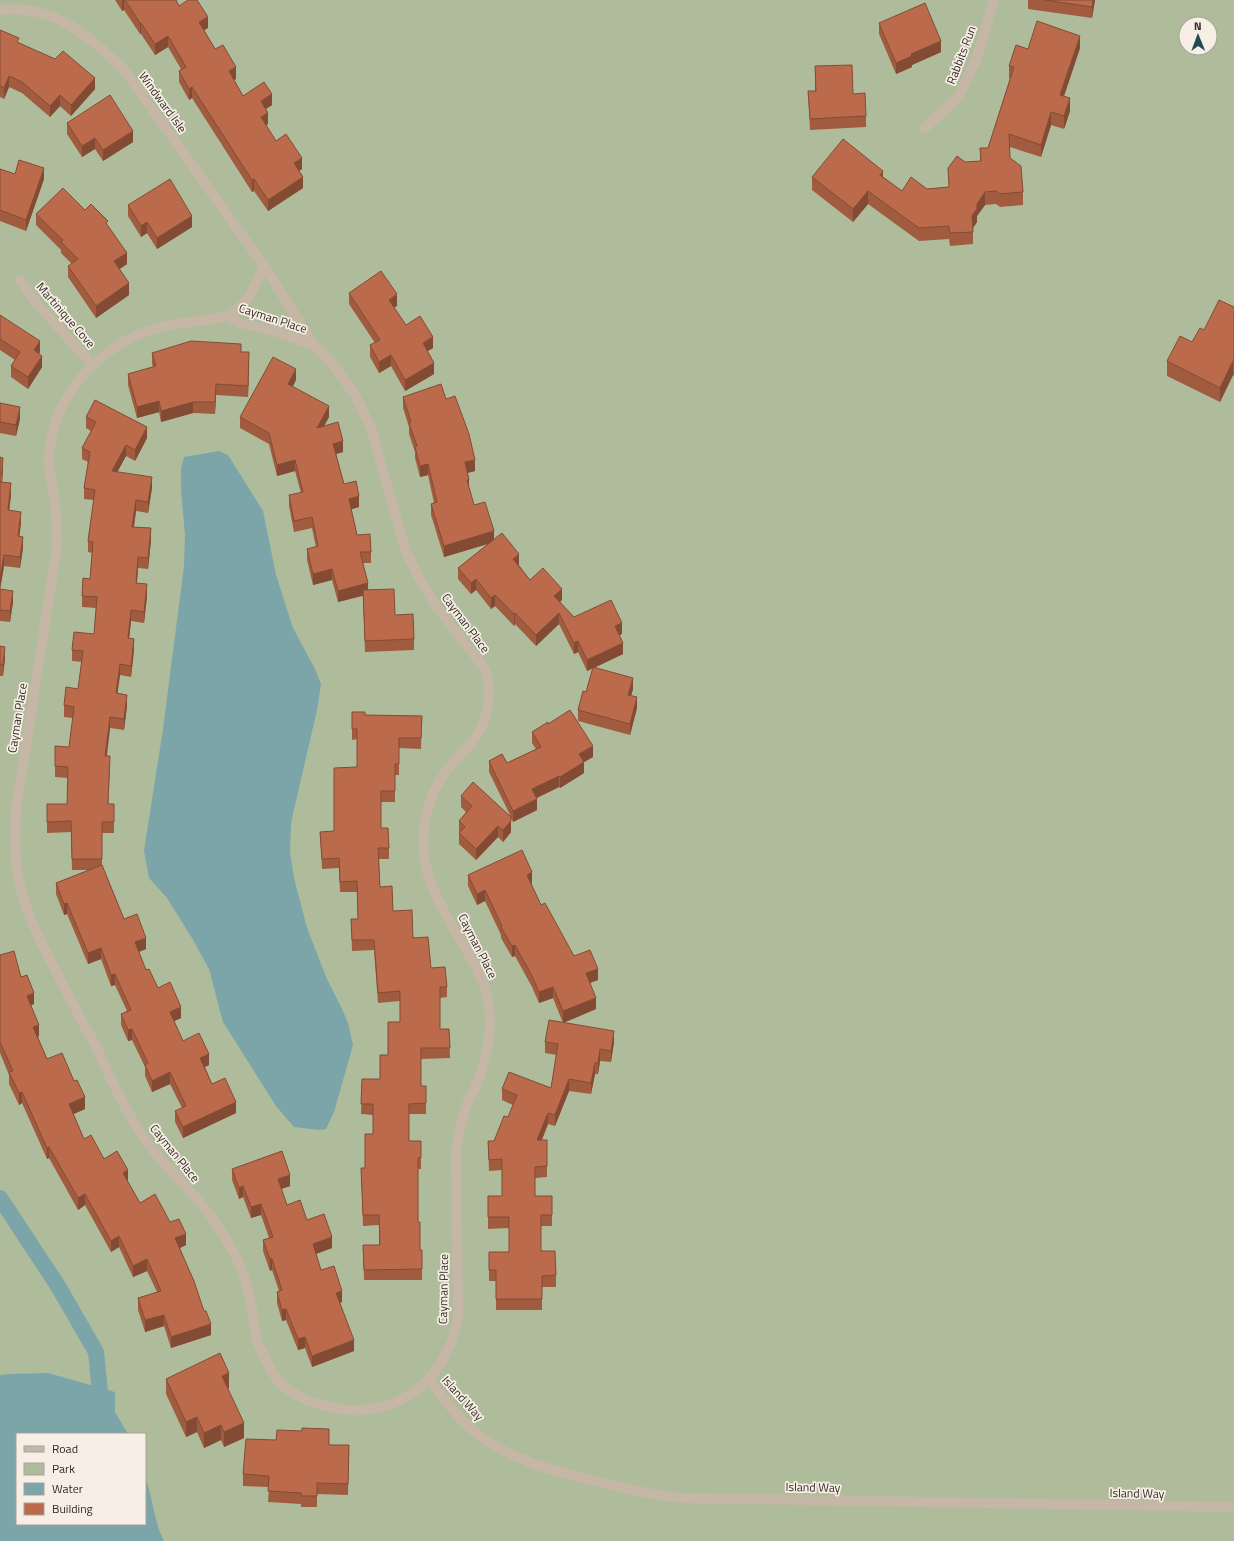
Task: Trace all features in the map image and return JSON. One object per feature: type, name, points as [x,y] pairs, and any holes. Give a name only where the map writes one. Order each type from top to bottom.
[{"type":"street","name":"Rabbits Run","points":[[924,128],[959,96],[976,60],[994,0]]},
{"type":"street","name":"Windward Isle","points":[[0,10],[18,9],[55,17],[77,28],[102,48],[125,71],[264,266],[314,345]]},
{"type":"street","points":[[227,316],[238,310],[246,302],[252,293],[264,266]]},
{"type":"street","name":"Martinique Cove","points":[[20,280],[38,305],[93,365]]},
{"type":"street","name":"Cayman Place","points":[[227,316],[240,323],[271,330],[314,345],[332,363],[361,406],[372,428],[405,549],[418,578],[436,606],[485,669],[490,686],[489,702],[476,737],[447,770],[440,781],[429,804],[423,830],[423,855],[429,880],[434,892],[465,945],[482,979],[489,1003],[490,1014],[484,1064],[475,1088],[465,1108],[459,1129],[456,1151],[458,1318],[448,1352],[429,1379],[411,1395],[400,1401],[376,1408],[350,1410],[333,1408],[310,1402],[290,1390],[274,1375],[258,1342],[251,1303],[244,1278],[234,1254],[221,1231],[198,1200],[181,1184],[154,1152],[129,1116],[108,1071],[43,946],[32,921],[20,884],[17,871],[14,836],[16,809],[57,547],[57,522],[50,472],[50,446],[55,421],[63,404],[80,379],[93,365],[116,347],[152,330],[183,322],[205,321],[227,316]]},
{"type":"street","name":"Island Way","points":[[429,1379],[456,1414],[475,1432],[496,1447],[520,1459],[545,1468],[660,1496],[682,1498],[1234,1507]]},
{"type":"green space","points":[[0,0],[1234,0],[1234,1541],[0,1541]]},
{"type":"water","points":[[219,451],[228,455],[263,511],[276,575],[293,628],[315,669],[321,684],[317,710],[291,823],[290,852],[294,878],[307,928],[327,979],[348,1023],[353,1045],[334,1112],[326,1129],[319,1130],[294,1127],[276,1106],[223,1022],[209,969],[167,898],[149,878],[144,851],[163,729],[184,566],[185,535],[181,490],[181,468],[184,457]]},
{"type":"water","points":[[48,1373],[115,1392],[115,1412],[127,1433],[16,1433],[16,1525],[146,1525],[146,1480],[158,1526],[164,1541],[0,1541],[0,1375]]},
{"type":"building","points":[[125,0],[176,0],[179,6],[188,0],[197,0],[208,17],[199,22],[215,49],[223,45],[236,67],[229,71],[243,96],[264,82],[272,94],[261,101],[268,113],[261,117],[276,141],[286,134],[302,158],[294,163],[303,177],[268,200],[254,179],[252,180],[192,87],[189,89],[179,71],[186,67],[168,36],[155,44]]},
{"type":"building","points":[[1045,0],[1093,0],[1092,7]]},
{"type":"building","points":[[925,3],[941,41],[911,54],[912,56],[896,63],[879,23]]},
{"type":"building","points":[[1037,21],[1080,36],[1060,95],[1070,98],[1064,116],[1051,112],[1041,145],[1009,134],[1010,158],[1021,166],[1023,192],[1000,194],[996,191],[985,192],[977,204],[977,209],[972,216],[973,232],[950,233],[949,226],[919,228],[868,191],[853,209],[812,177],[843,139],[883,171],[880,175],[902,191],[911,177],[927,189],[949,187],[948,168],[957,156],[965,162],[981,161],[980,148],[988,148],[1014,67],[1009,66],[1016,45],[1028,49]]},
{"type":"building","points":[[0,30],[19,38],[17,42],[55,59],[63,51],[95,78],[71,105],[60,95],[50,106],[22,82],[9,76],[4,88],[0,86]]},
{"type":"building","points":[[852,65],[853,94],[865,93],[866,116],[810,119],[808,91],[816,91],[815,66]]},
{"type":"building","points":[[110,95],[133,131],[103,150],[95,138],[82,146],[67,123]]},
{"type":"building","points":[[19,160],[44,168],[26,220],[0,210],[0,169],[15,174]]},
{"type":"building","points":[[170,179],[192,216],[157,238],[147,222],[141,226],[128,205]]},
{"type":"building","points":[[63,188],[85,210],[91,204],[108,221],[106,223],[127,253],[114,261],[129,283],[96,306],[68,266],[78,259],[61,242],[63,240],[36,214]]},
{"type":"building","points":[[381,271],[397,294],[389,300],[406,325],[420,316],[433,337],[423,343],[434,363],[405,380],[391,355],[379,362],[370,345],[380,340],[349,293]]},
{"type":"building","points":[[1219,300],[1234,307],[1234,361],[1220,388],[1167,361],[1180,336],[1192,342],[1200,328],[1204,330]]},
{"type":"building","points":[[0,315],[40,341],[34,350],[42,356],[28,377],[11,366],[20,352],[0,339]]},
{"type":"building","points":[[191,341],[241,344],[241,352],[249,352],[248,386],[216,384],[215,402],[193,402],[161,411],[159,401],[137,407],[128,374],[156,366],[152,353]]},
{"type":"building","points":[[273,357],[296,369],[288,384],[329,406],[317,428],[338,422],[343,441],[333,444],[344,484],[356,481],[359,496],[349,499],[357,535],[370,534],[371,552],[360,552],[368,583],[338,591],[332,569],[313,574],[307,549],[318,546],[312,517],[294,521],[289,495],[303,492],[295,460],[277,465],[269,433],[240,417]]},
{"type":"building","points":[[441,384],[446,399],[455,396],[469,434],[475,460],[465,462],[469,480],[467,480],[474,505],[485,502],[494,531],[444,546],[431,504],[437,502],[428,464],[420,466],[415,447],[417,446],[409,423],[411,422],[403,397]]},
{"type":"building","points":[[95,400],[147,427],[135,450],[126,445],[112,471],[152,477],[148,502],[136,500],[132,527],[151,528],[148,558],[138,557],[136,583],[147,584],[144,612],[131,610],[128,638],[134,639],[131,666],[120,664],[116,693],[127,695],[124,719],[110,717],[105,756],[110,756],[108,804],[114,804],[114,822],[102,822],[102,859],[72,859],[71,821],[47,822],[47,804],[67,804],[68,767],[55,766],[55,746],[69,747],[74,707],[64,705],[66,687],[78,689],[83,651],[72,650],[74,632],[94,634],[97,597],[82,596],[83,578],[90,579],[93,542],[88,541],[95,490],[84,488],[90,452],[82,448],[96,422],[86,417]]},
{"type":"building","points":[[0,403],[20,407],[16,425],[0,422]]},
{"type":"building","points":[[0,457],[3,458],[2,473],[0,473]]},
{"type":"building","points":[[0,482],[11,483],[8,510],[21,512],[18,536],[23,537],[20,557],[4,555],[0,579]]},
{"type":"building","points":[[502,533],[519,554],[513,559],[530,580],[543,568],[562,589],[554,596],[574,617],[611,600],[622,623],[615,626],[623,643],[587,660],[578,641],[574,643],[559,613],[536,635],[495,595],[491,598],[476,579],[471,583],[458,568]]},
{"type":"building","points":[[0,589],[13,591],[10,611],[0,610]]},
{"type":"building","points":[[394,589],[395,615],[413,614],[414,639],[365,641],[363,590]]},
{"type":"building","points":[[0,646],[5,647],[3,665],[0,664]]},
{"type":"building","points":[[593,667],[633,678],[628,695],[637,697],[630,724],[578,710],[583,691],[586,692]]},
{"type":"building","points":[[570,710],[593,746],[579,754],[584,762],[560,777],[559,776],[532,789],[537,799],[513,811],[489,761],[502,754],[507,763],[541,747],[532,732]]},
{"type":"building","points":[[352,712],[365,712],[365,715],[422,716],[421,738],[399,738],[399,764],[395,764],[395,791],[381,791],[381,828],[388,828],[389,848],[378,848],[380,887],[392,886],[393,911],[412,910],[413,938],[428,937],[431,968],[445,967],[447,987],[440,987],[440,1029],[449,1029],[450,1048],[421,1048],[421,1086],[426,1086],[426,1103],[409,1104],[409,1141],[421,1141],[421,1158],[418,1158],[418,1222],[420,1222],[422,1269],[364,1270],[363,1245],[380,1245],[379,1215],[363,1215],[361,1168],[365,1168],[365,1134],[373,1134],[373,1104],[361,1104],[362,1079],[380,1079],[380,1055],[388,1055],[388,1022],[400,1022],[400,991],[378,993],[374,940],[352,940],[351,919],[358,919],[357,881],[340,882],[339,858],[322,859],[320,832],[334,831],[334,768],[357,767],[357,729],[352,729]]},
{"type":"building","points":[[473,782],[511,817],[511,821],[503,830],[498,826],[476,849],[459,833],[465,827],[459,821],[472,806],[461,796]]},
{"type":"building","points":[[522,850],[532,872],[527,875],[541,905],[545,903],[574,956],[590,950],[598,969],[586,973],[596,998],[563,1011],[553,987],[539,992],[515,945],[512,946],[501,927],[502,926],[485,890],[477,894],[468,875]]},
{"type":"building","points":[[102,865],[124,919],[137,914],[146,938],[135,942],[146,970],[149,969],[158,988],[170,982],[181,1007],[170,1012],[183,1041],[199,1033],[209,1054],[200,1058],[212,1084],[225,1078],[236,1102],[183,1127],[175,1111],[186,1106],[170,1072],[152,1081],[145,1065],[148,1063],[132,1029],[128,1030],[121,1014],[131,1010],[115,974],[111,975],[101,948],[88,953],[67,903],[64,904],[56,883]]},
{"type":"building","points":[[14,951],[21,977],[27,975],[34,993],[27,996],[39,1025],[33,1027],[47,1059],[62,1053],[74,1081],[77,1080],[85,1097],[69,1104],[84,1139],[91,1135],[104,1159],[117,1151],[128,1170],[123,1173],[140,1203],[155,1194],[170,1222],[179,1219],[186,1234],[175,1238],[194,1281],[204,1311],[206,1311],[211,1324],[171,1337],[164,1315],[145,1320],[138,1298],[161,1291],[147,1259],[133,1266],[119,1236],[111,1241],[85,1194],[78,1198],[49,1147],[47,1148],[22,1092],[19,1093],[9,1072],[13,1071],[0,1042],[0,955]]},
{"type":"building","points":[[549,1020],[614,1031],[611,1051],[600,1049],[598,1063],[595,1063],[591,1083],[569,1079],[555,1115],[548,1113],[537,1140],[547,1140],[547,1166],[535,1167],[535,1196],[552,1196],[552,1215],[541,1215],[541,1251],[555,1251],[556,1275],[542,1276],[542,1299],[496,1299],[496,1270],[489,1270],[489,1252],[509,1252],[509,1217],[488,1217],[488,1196],[502,1196],[502,1159],[489,1160],[488,1141],[494,1141],[504,1116],[508,1117],[517,1095],[502,1089],[509,1072],[551,1088],[558,1044],[545,1042]]},
{"type":"building","points":[[282,1151],[290,1175],[278,1179],[287,1205],[300,1200],[307,1220],[324,1214],[332,1237],[313,1244],[321,1270],[334,1266],[342,1291],[336,1293],[354,1340],[312,1356],[305,1337],[298,1339],[286,1309],[282,1310],[277,1292],[282,1290],[272,1259],[270,1259],[263,1240],[273,1237],[261,1204],[251,1207],[243,1186],[239,1188],[232,1169]]},
{"type":"building","points":[[220,1353],[229,1373],[222,1376],[244,1423],[224,1432],[221,1425],[204,1433],[197,1417],[186,1422],[166,1379]]},
{"type":"building","points":[[302,1428],[329,1429],[329,1445],[349,1445],[348,1484],[317,1483],[317,1496],[301,1496],[301,1493],[268,1491],[269,1476],[243,1474],[246,1439],[276,1440],[277,1430],[302,1431]]},
{"type":"waterway","points":[[0,1198],[58,1286],[96,1352],[103,1422],[108,1433]]}]
